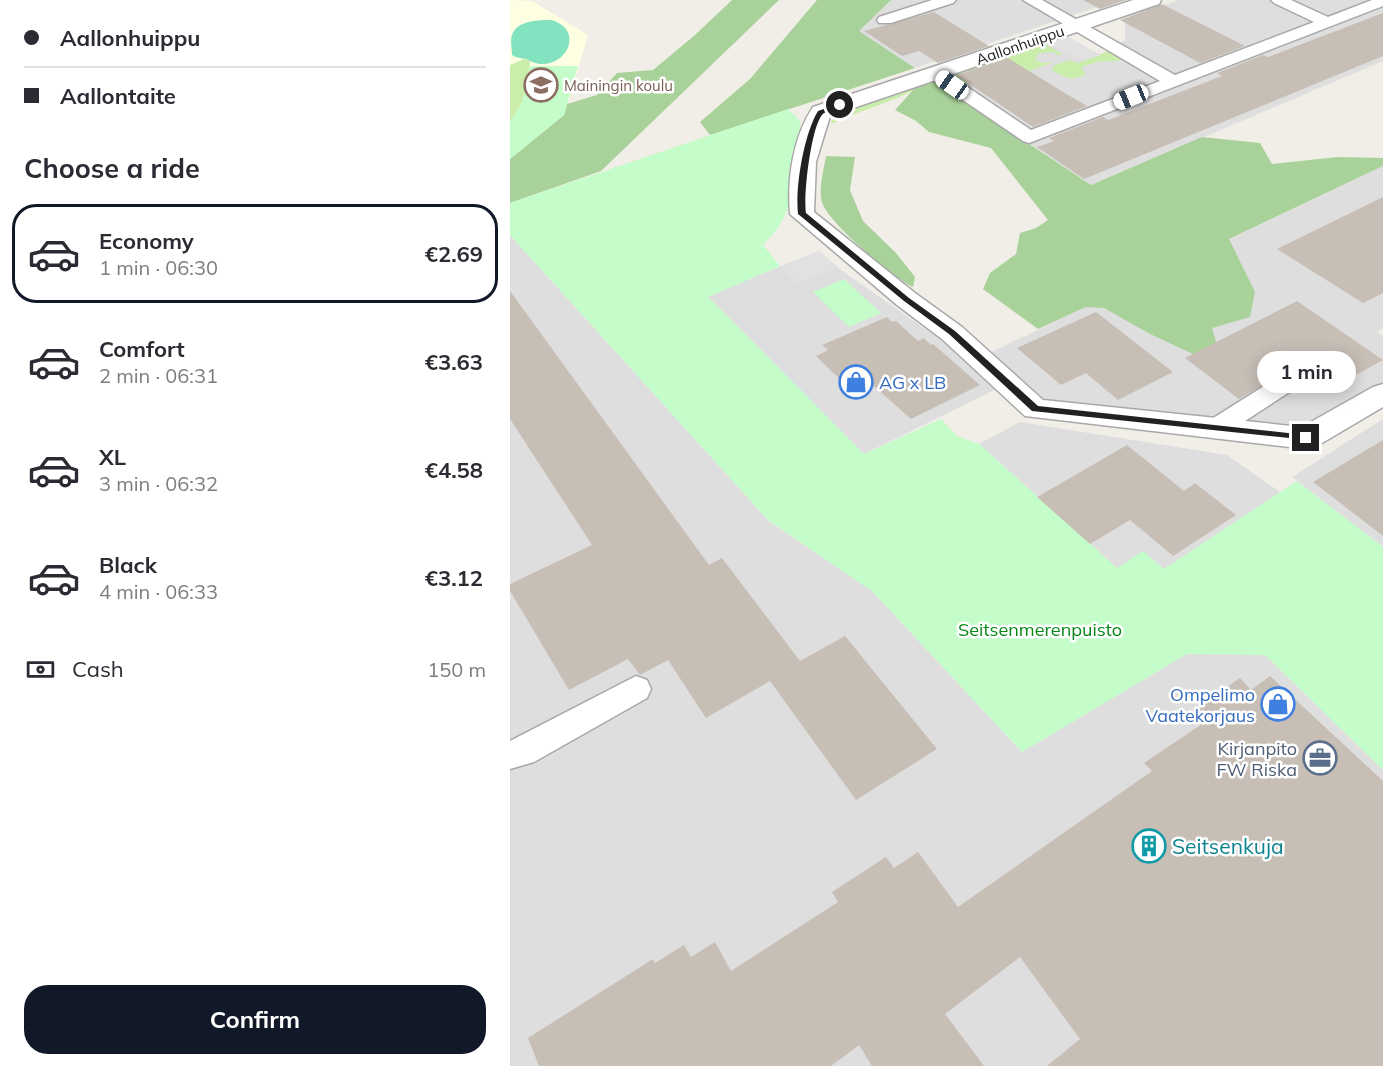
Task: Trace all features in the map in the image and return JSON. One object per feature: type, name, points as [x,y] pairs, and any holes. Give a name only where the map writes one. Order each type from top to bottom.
[{"type":"street","name":"Aallonhuippu","points":[[1152,0],[821,112],[814,124],[800,198],[802,214],[906,299],[952,333],[1035,409],[1216,428]]},
{"type":"street","points":[[1216,428],[1306,438],[1383,394]]},
{"type":"lane","points":[[885,20],[948,0]]},
{"type":"lane","points":[[1031,0],[1173,81]]},
{"type":"lane","points":[[1279,0],[1326,22]]},
{"type":"lane","points":[[935,73],[1029,137],[1383,1]]},
{"type":"lane","points":[[1216,428],[1283,386]]},
{"type":"lane","points":[[510,754],[523,752],[636,689]]},
{"type":"shaded area","name":"Mainingin koulu","points":[[510,0],[532,1],[588,35],[564,115],[510,159]]},
{"type":"shaded area","points":[[891,0],[1118,0],[915,68],[858,31]]},
{"type":"shaded area","points":[[1179,0],[1383,0],[1383,61],[1091,185],[933,80],[1048,41],[1083,61],[1101,55],[1125,40],[1125,23],[1130,18]]},
{"type":"shaded area","points":[[1069,37],[1101,55],[1083,61],[1051,43]]},
{"type":"shaded area","points":[[1383,166],[1383,328],[1377,332],[1383,337],[1383,382],[1307,428],[1299,425],[1041,400],[987,354]]},
{"type":"shaded area","points":[[510,235],[768,520],[873,592],[1022,752],[1187,653],[1265,655],[1383,770],[1383,1066],[510,1066]]},
{"type":"shaded area","points":[[819,251],[841,270],[951,347],[999,388],[864,454],[707,296]]},
{"type":"shaded area","points":[[819,251],[838,267],[798,284],[780,266]]},
{"type":"shaded area","points":[[1383,419],[1383,547],[1292,477]]},
{"type":"shaded area","points":[[1020,422],[1227,455],[1280,492],[1164,569],[1117,568],[979,444]]},
{"type":"green space","points":[[732,0],[779,0],[601,171],[510,203],[510,159],[564,115],[567,104],[597,95],[617,73],[653,70]]},
{"type":"green space","points":[[817,0],[891,0],[859,31],[915,68],[710,135],[700,122],[750,79]]},
{"type":"green space","points":[[551,20],[561,24],[567,31],[569,46],[565,53],[550,63],[539,64],[512,55],[511,37],[519,26],[529,22]]},
{"type":"green space","points":[[1041,42],[1061,53],[1060,56],[1053,52],[1039,53],[1035,59],[1042,63],[1054,62],[1029,71],[1021,66],[962,86],[952,80],[951,75]]},
{"type":"green space","points":[[1108,51],[1115,52],[1125,60],[1097,62],[1081,67],[1086,75],[1070,79],[1052,71],[1053,66],[1069,60],[1078,63]]},
{"type":"green space","points":[[524,59],[530,61],[527,85],[519,108],[510,121],[510,65]]},
{"type":"green space","points":[[530,66],[578,66],[564,115],[510,159],[510,121],[522,103]]},
{"type":"green space","points":[[933,80],[1091,185],[1202,137],[1260,143],[1272,164],[1338,157],[1383,158],[1383,166],[1229,239],[1255,292],[1250,317],[1212,328],[1222,362],[1206,360],[1150,334],[1104,308],[1086,307],[1038,329],[983,289],[990,273],[1016,254],[1020,233],[1036,228],[1048,220],[991,148],[929,132],[916,121],[895,110],[913,90],[910,88]]},
{"type":"green space","points":[[910,88],[914,90],[831,124],[833,115]]},
{"type":"green space","name":"Seitsenmerenpuisto","points":[[788,109],[801,122],[792,193],[783,219],[763,245],[780,266],[708,297],[864,454],[941,419],[957,436],[979,444],[1117,568],[1143,551],[1164,569],[1297,481],[1383,547],[1383,770],[1265,655],[1187,654],[1022,752],[873,592],[768,520],[510,235],[510,203]]},
{"type":"green space","points":[[826,156],[855,157],[850,190],[863,221],[896,253],[915,277],[913,287],[891,273],[862,249],[827,211],[822,202],[821,191]]},
{"type":"green space","points":[[844,279],[881,313],[849,327],[813,292]]},
{"type":"building","points":[[1083,0],[1126,0],[1100,9]]},
{"type":"building","points":[[1162,4],[1245,46],[1200,63],[1120,20]]},
{"type":"building","points":[[934,12],[989,46],[938,63],[919,51],[902,56],[864,31]]},
{"type":"building","points":[[1383,13],[1383,56],[1084,179],[1037,147],[1054,141],[1049,138],[1103,117],[1108,120],[1222,76],[1217,73],[1263,55],[1268,57]]},
{"type":"building","points":[[1008,58],[1087,106],[1033,127],[956,75]]},
{"type":"building","points":[[1383,197],[1383,293],[1363,303],[1277,249]]},
{"type":"building","points":[[510,291],[709,565],[722,558],[800,661],[845,636],[937,749],[856,800],[770,681],[706,718],[668,660],[640,675],[628,659],[569,690],[510,591],[510,584],[592,545],[510,419]]},
{"type":"building","points":[[1297,301],[1383,360],[1332,388],[1298,364],[1239,399],[1185,358]]},
{"type":"building","points":[[1096,312],[1173,372],[1118,400],[1086,373],[1061,385],[1017,348]]},
{"type":"building","points":[[887,317],[892,322],[896,321],[918,341],[924,338],[931,345],[933,344],[980,385],[911,419],[874,386],[856,395],[816,356],[828,350],[822,345]]},
{"type":"building","points":[[1383,440],[1383,536],[1313,482]]},
{"type":"building","points":[[1127,445],[1184,491],[1195,483],[1236,515],[1173,556],[1130,520],[1090,544],[1037,497]]},
{"type":"building","points":[[1270,676],[1383,781],[1383,1066],[1047,1066],[1080,1039],[1020,957],[945,1014],[984,1066],[872,1066],[859,1045],[831,1066],[539,1066],[528,1038],[653,959],[655,963],[684,945],[691,957],[715,942],[731,971],[838,902],[832,892],[886,857],[894,868],[918,852],[958,907],[1152,771],[1144,763],[1205,722],[1194,710],[1240,678],[1251,690]]},
{"type":"place","name":"Mainingin koulu","points":[[541,85]]},
{"type":"place","name":"AG x LB","points":[[856,382]]},
{"type":"place","name":"Ompelimo Vaatekorjaus","points":[[1278,704]]},
{"type":"place","name":"Kirjanpito FW Riska","points":[[1320,758]]},
{"type":"place","name":"Seitsenkuja","points":[[1149,846]]},
{"type":"route","points":[[840,105],[821,112],[814,124],[800,198],[802,214],[906,299],[952,333],[1035,409],[1306,438]]}]
